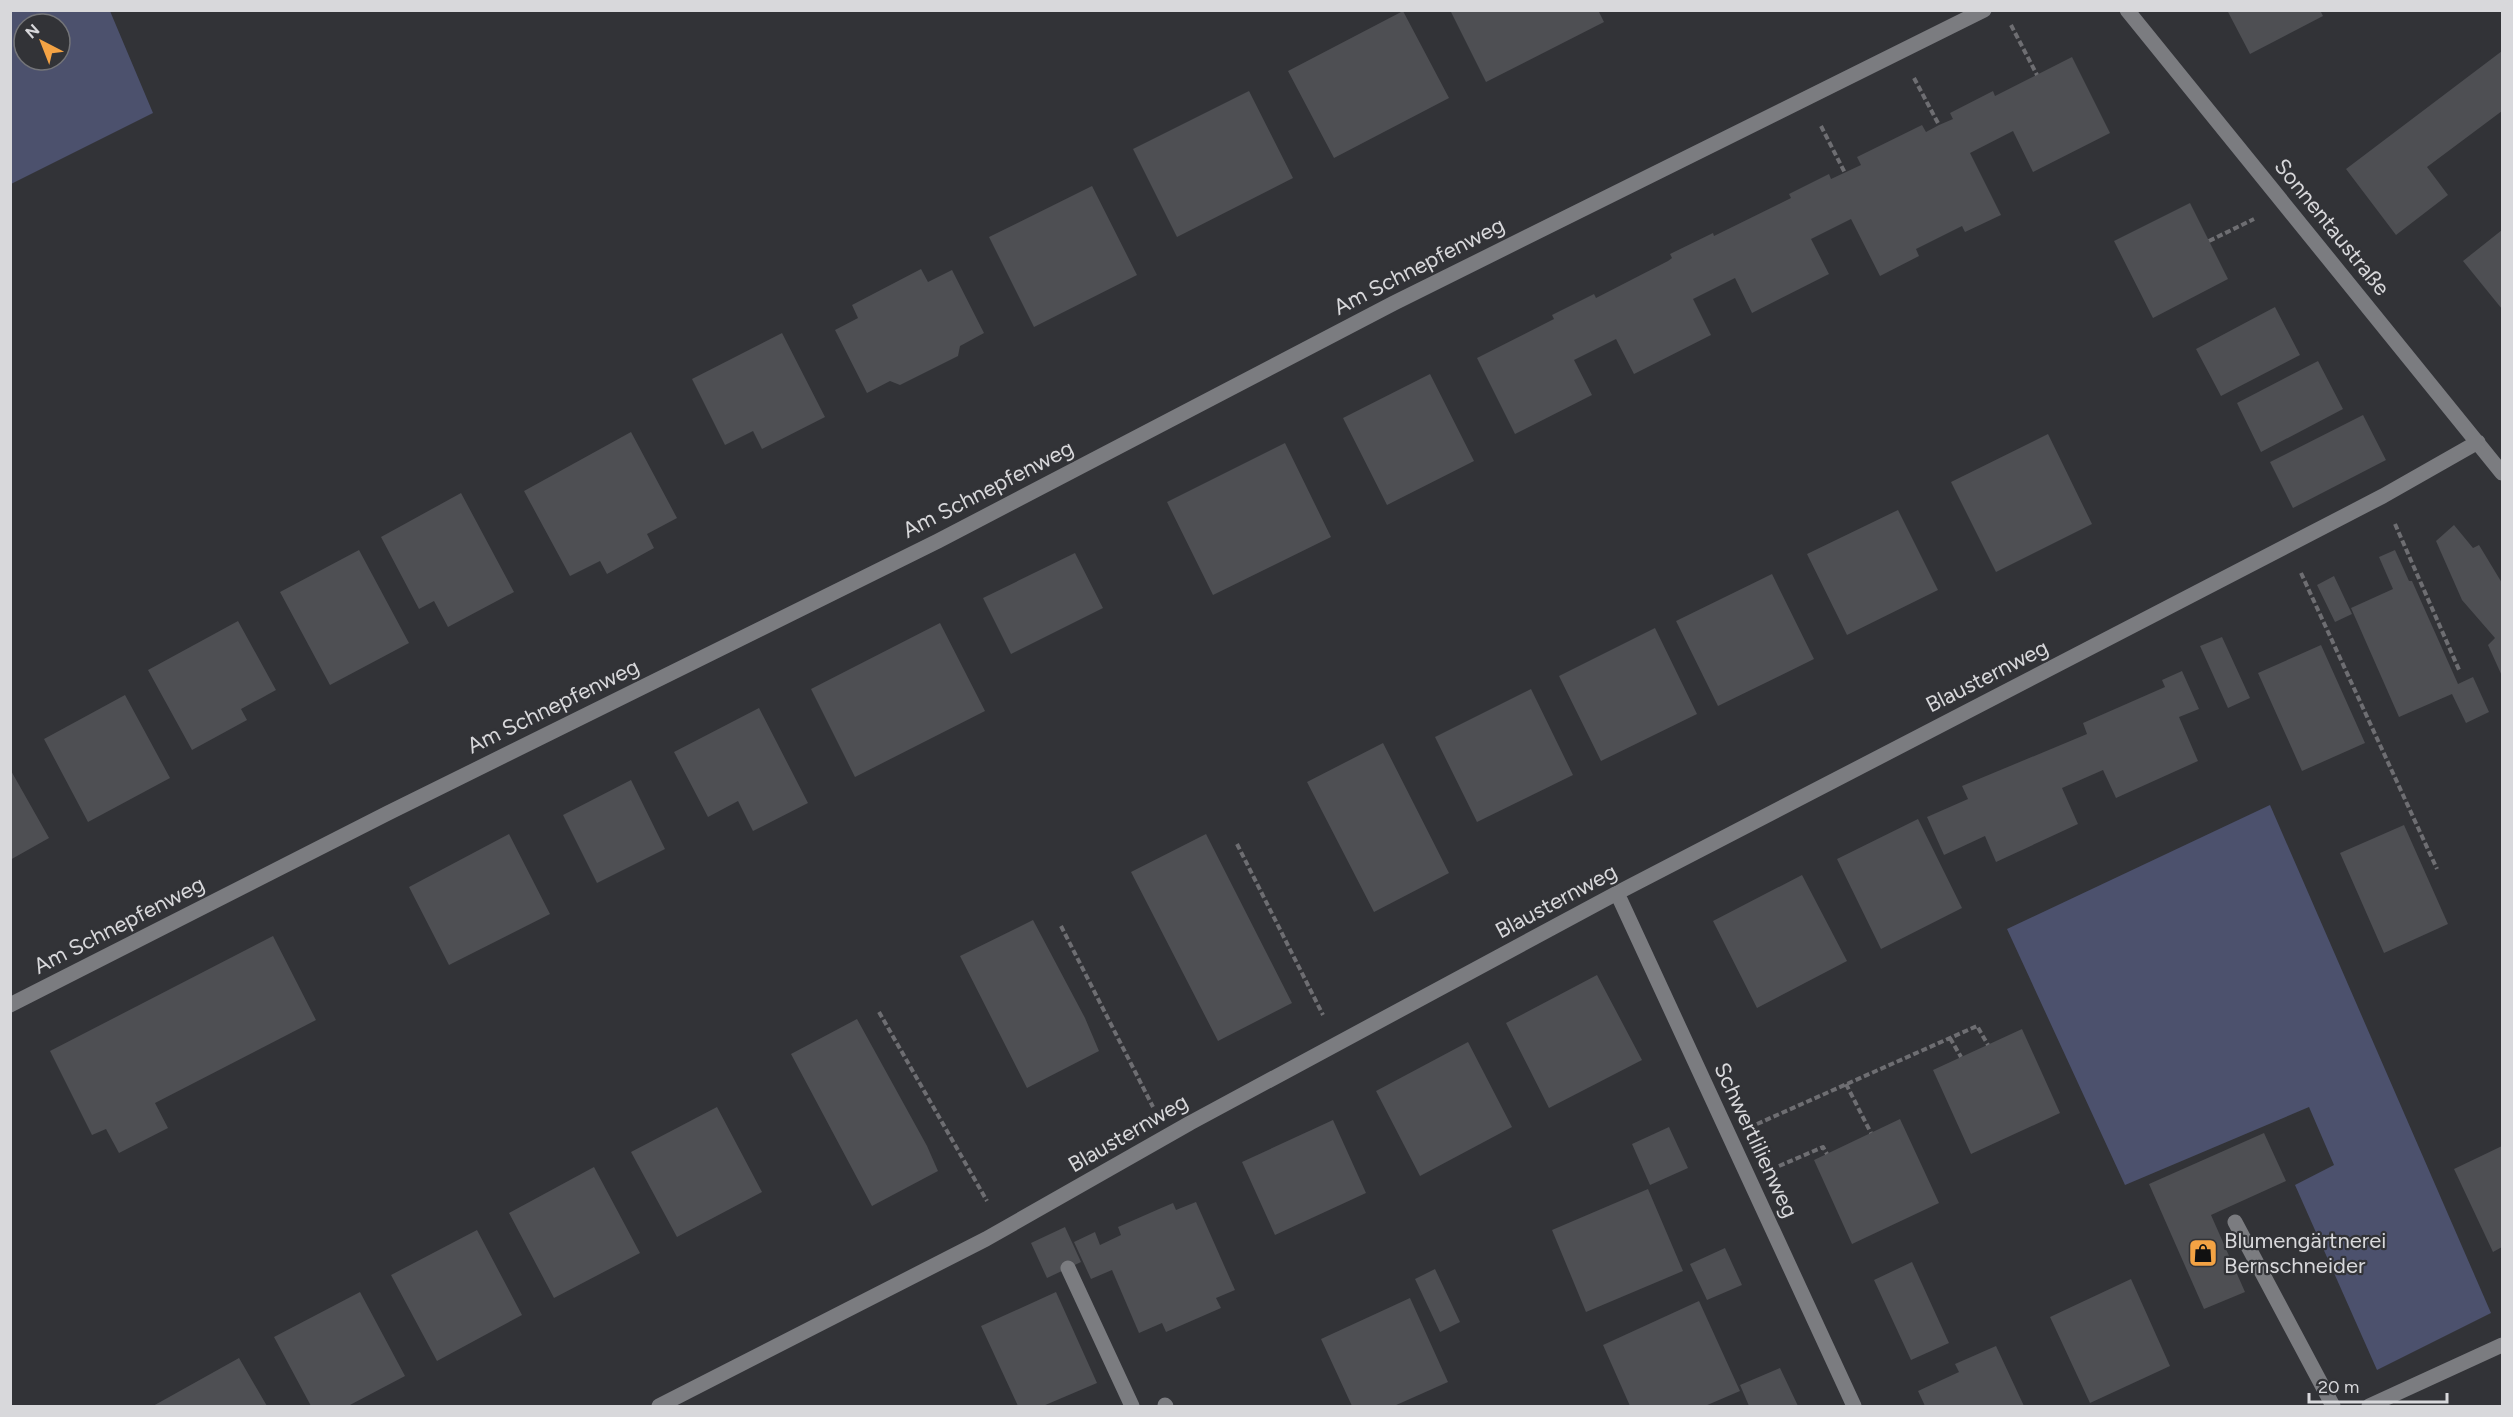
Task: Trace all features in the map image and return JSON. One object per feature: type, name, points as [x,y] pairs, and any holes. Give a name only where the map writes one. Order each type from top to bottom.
[{"type":"street","name":"Am Schnepfenweg","points":[[10,1005],[370,821],[938,541],[1394,303],[1984,10]]},
{"type":"street","name":"Sonnentaustraße","points":[[2127,10],[2502,472]]},
{"type":"street","name":"Blausternweg","points":[[659,1407],[1003,1230],[1168,1136],[1617,893],[2383,496],[2478,442]]},
{"type":"street","name":"Schwertlilienweg","points":[[1617,893],[1854,1407]]},
{"type":"street","points":[[2235,1222],[2333,1407]]},
{"type":"street","points":[[1068,1268],[1132,1407]]},
{"type":"street","points":[[2369,1407],[2502,1345]]},
{"type":"path","points":[[2009,20],[2037,75]]},
{"type":"path","points":[[1900,52],[1940,125]]},
{"type":"path","points":[[1806,99],[1845,173]]},
{"type":"path","points":[[2210,241],[2284,204]]},
{"type":"path","points":[[2383,496],[2460,672]]},
{"type":"path","points":[[2288,545],[2437,869]]},
{"type":"path","points":[[1237,844],[1337,1044]]},
{"type":"path","points":[[1061,926],[1168,1136]]},
{"type":"path","points":[[879,1012],[1003,1230]]},
{"type":"path","points":[[1730,1137],[1977,1026],[1988,1045]]},
{"type":"path","points":[[1950,1038],[1961,1057]]},
{"type":"path","points":[[1846,1084],[1871,1133]]},
{"type":"path","points":[[1749,1179],[1823,1147],[1827,1154]]},
{"type":"shaded area","points":[[11,10],[110,11],[153,113],[11,184]]},
{"type":"shaded area","points":[[2270,805],[2491,1313],[2377,1370],[2295,1185],[2334,1165],[2309,1107],[2125,1185],[2007,929]]},
{"type":"building","points":[[1450,10],[1598,10],[1604,22],[1486,82]]},
{"type":"building","points":[[2227,10],[2320,10],[2323,16],[2250,54]]},
{"type":"building","points":[[1403,11],[1449,98],[1334,158],[1288,71]]},
{"type":"building","points":[[2502,51],[2502,111],[2427,167],[2448,195],[2396,235],[2346,169]]},
{"type":"building","points":[[2072,57],[2110,133],[2033,172],[2013,131],[1970,153],[2001,215],[1965,232],[1962,226],[1916,249],[1919,256],[1880,276],[1851,219],[1811,239],[1829,274],[1752,313],[1735,278],[1693,299],[1711,335],[1634,374],[1616,339],[1574,360],[1592,395],[1515,434],[1477,358],[1554,319],[1552,315],[1594,294],[1596,298],[1668,261],[1672,258],[1670,254],[1713,233],[1714,236],[1791,198],[1789,194],[1829,174],[1831,179],[1861,165],[1857,157],[1922,125],[1926,132],[1953,119],[1950,113],[1993,91],[1995,96]]},
{"type":"building","points":[[1249,91],[1293,178],[1177,237],[1133,149]]},
{"type":"building","points":[[1092,186],[1137,275],[1034,327],[989,237]]},
{"type":"building","points":[[2190,203],[2228,279],[2153,318],[2114,241]]},
{"type":"building","points":[[2502,230],[2502,309],[2463,261]]},
{"type":"building","points":[[921,269],[928,282],[952,270],[984,333],[960,346],[958,356],[900,385],[890,381],[867,393],[835,330],[858,318],[852,305]]},
{"type":"building","points":[[2275,307],[2300,355],[2221,396],[2196,349]]},
{"type":"building","points":[[782,333],[825,417],[762,449],[753,431],[725,445],[692,379]]},
{"type":"building","points":[[2318,361],[2343,409],[2261,452],[2237,403]]},
{"type":"building","points":[[1430,374],[1474,461],[1387,505],[1343,418]]},
{"type":"building","points":[[2363,415],[2386,460],[2293,508],[2270,462]]},
{"type":"building","points":[[631,432],[677,518],[647,534],[654,548],[607,574],[600,561],[570,576],[524,491]]},
{"type":"building","points":[[2048,434],[2092,524],[1996,572],[1951,482]]},
{"type":"building","points":[[1285,443],[1331,537],[1213,595],[1167,502]]},
{"type":"building","points":[[461,493],[514,592],[448,627],[434,601],[419,609],[381,537]]},
{"type":"building","points":[[1898,510],[1938,590],[1847,635],[1807,554]]},
{"type":"building","points":[[2454,525],[2473,548],[2479,545],[2502,583],[2502,676],[2488,645],[2495,638],[2462,600],[2436,541]]},
{"type":"building","points":[[359,550],[409,643],[330,685],[280,592]]},
{"type":"building","points":[[2395,550],[2409,581],[2412,581],[2458,684],[2473,677],[2489,712],[2466,723],[2452,694],[2399,717],[2351,608],[2393,589],[2379,557]]},
{"type":"building","points":[[1075,553],[1103,608],[1011,654],[983,598]]},
{"type":"building","points":[[1772,574],[1814,659],[1718,706],[1676,621]]},
{"type":"building","points":[[2334,576],[2352,614],[2335,622],[2317,585]]},
{"type":"building","points":[[238,621],[276,690],[241,709],[247,720],[192,750],[148,670]]},
{"type":"building","points":[[940,623],[985,711],[855,777],[811,689]]},
{"type":"building","points":[[1655,628],[1697,714],[1601,761],[1559,676]]},
{"type":"building","points":[[2222,637],[2250,698],[2228,708],[2200,646]]},
{"type":"building","points":[[2321,645],[2365,743],[2302,771],[2258,673]]},
{"type":"building","points":[[2182,671],[2199,709],[2179,717],[2198,761],[2116,798],[2103,770],[2062,788],[2078,824],[1996,862],[1985,836],[1944,855],[1927,817],[1968,799],[1962,786],[2087,734],[2083,723],[2165,687],[2162,680]]},
{"type":"building","points":[[1531,689],[1573,775],[1477,822],[1435,737]]},
{"type":"building","points":[[125,695],[170,778],[88,822],[44,739]]},
{"type":"building","points":[[759,708],[808,803],[753,831],[738,801],[708,817],[674,752]]},
{"type":"building","points":[[1383,743],[1449,873],[1374,912],[1307,782]]},
{"type":"building","points":[[10,769],[49,838],[10,860]]},
{"type":"building","points":[[631,780],[665,849],[597,883],[563,815]]},
{"type":"building","points":[[1918,819],[1962,908],[1881,949],[1837,859]]},
{"type":"building","points":[[2404,825],[2448,924],[2384,953],[2340,853]]},
{"type":"building","points":[[509,834],[550,914],[449,965],[409,887]]},
{"type":"building","points":[[1206,834],[1292,1003],[1218,1041],[1131,872]]},
{"type":"building","points":[[1802,875],[1847,961],[1757,1008],[1713,921]]},
{"type":"building","points":[[1033,920],[1085,1018],[1099,1051],[1027,1088],[960,956]]},
{"type":"building","points":[[273,936],[316,1020],[155,1103],[168,1128],[119,1153],[106,1129],[92,1135],[50,1051]]},
{"type":"building","points":[[1597,975],[1642,1060],[1549,1108],[1506,1023]]},
{"type":"building","points":[[857,1019],[927,1146],[938,1171],[872,1206],[791,1054]]},
{"type":"building","points":[[2022,1029],[2060,1113],[1971,1154],[1933,1070]]},
{"type":"building","points":[[1468,1042],[1512,1127],[1420,1176],[1376,1091]]},
{"type":"building","points":[[717,1107],[762,1192],[677,1237],[631,1152]]},
{"type":"building","points":[[1900,1119],[1939,1203],[1852,1244],[1814,1160]]},
{"type":"building","points":[[1333,1120],[1366,1193],[1275,1235],[1242,1162]]},
{"type":"building","points":[[1669,1127],[1688,1168],[1650,1185],[1632,1144]]},
{"type":"building","name":"Blumengärtnerei Bernschneider","points":[[2264,1133],[2286,1181],[2211,1215],[2245,1292],[2204,1309],[2149,1184]]},
{"type":"building","points":[[2502,1146],[2502,1247],[2493,1252],[2454,1169]]},
{"type":"building","points":[[594,1167],[640,1253],[554,1298],[509,1213]]},
{"type":"building","points":[[1648,1189],[1683,1271],[1586,1312],[1552,1230]]},
{"type":"building","points":[[1196,1202],[1235,1290],[1216,1298],[1221,1308],[1166,1332],[1162,1323],[1139,1333],[1112,1270],[1091,1279],[1074,1242],[1095,1232],[1100,1245],[1121,1235],[1118,1227],[1173,1203],[1176,1210]]},
{"type":"building","points":[[1065,1227],[1081,1262],[1047,1278],[1031,1243]]},
{"type":"building","points":[[477,1230],[522,1315],[437,1361],[391,1275]]},
{"type":"building","points":[[1725,1248],[1742,1285],[1707,1300],[1690,1264]]},
{"type":"building","points":[[1912,1262],[1949,1343],[1911,1360],[1874,1280]]},
{"type":"building","points":[[1435,1269],[1460,1322],[1440,1332],[1415,1279]]},
{"type":"building","points":[[2131,1279],[2170,1366],[2090,1403],[2050,1317]]},
{"type":"building","points":[[360,1292],[405,1376],[348,1406],[311,1406],[274,1337]]},
{"type":"building","points":[[1056,1292],[1097,1383],[1043,1406],[1018,1406],[981,1326]]},
{"type":"building","points":[[1410,1298],[1448,1382],[1394,1406],[1352,1406],[1321,1339]]},
{"type":"building","points":[[1699,1301],[1740,1391],[1705,1406],[1630,1406],[1603,1345]]},
{"type":"building","points":[[1996,1346],[2024,1406],[1925,1406],[1918,1391],[1959,1372],[1955,1364]]},
{"type":"building","points":[[239,1358],[267,1406],[153,1406]]},
{"type":"building","points":[[1780,1368],[1798,1406],[1749,1406],[1740,1385]]},
{"type":"place","name":"Blumengärtnerei Bernschneider","points":[[2203,1253]]}]
